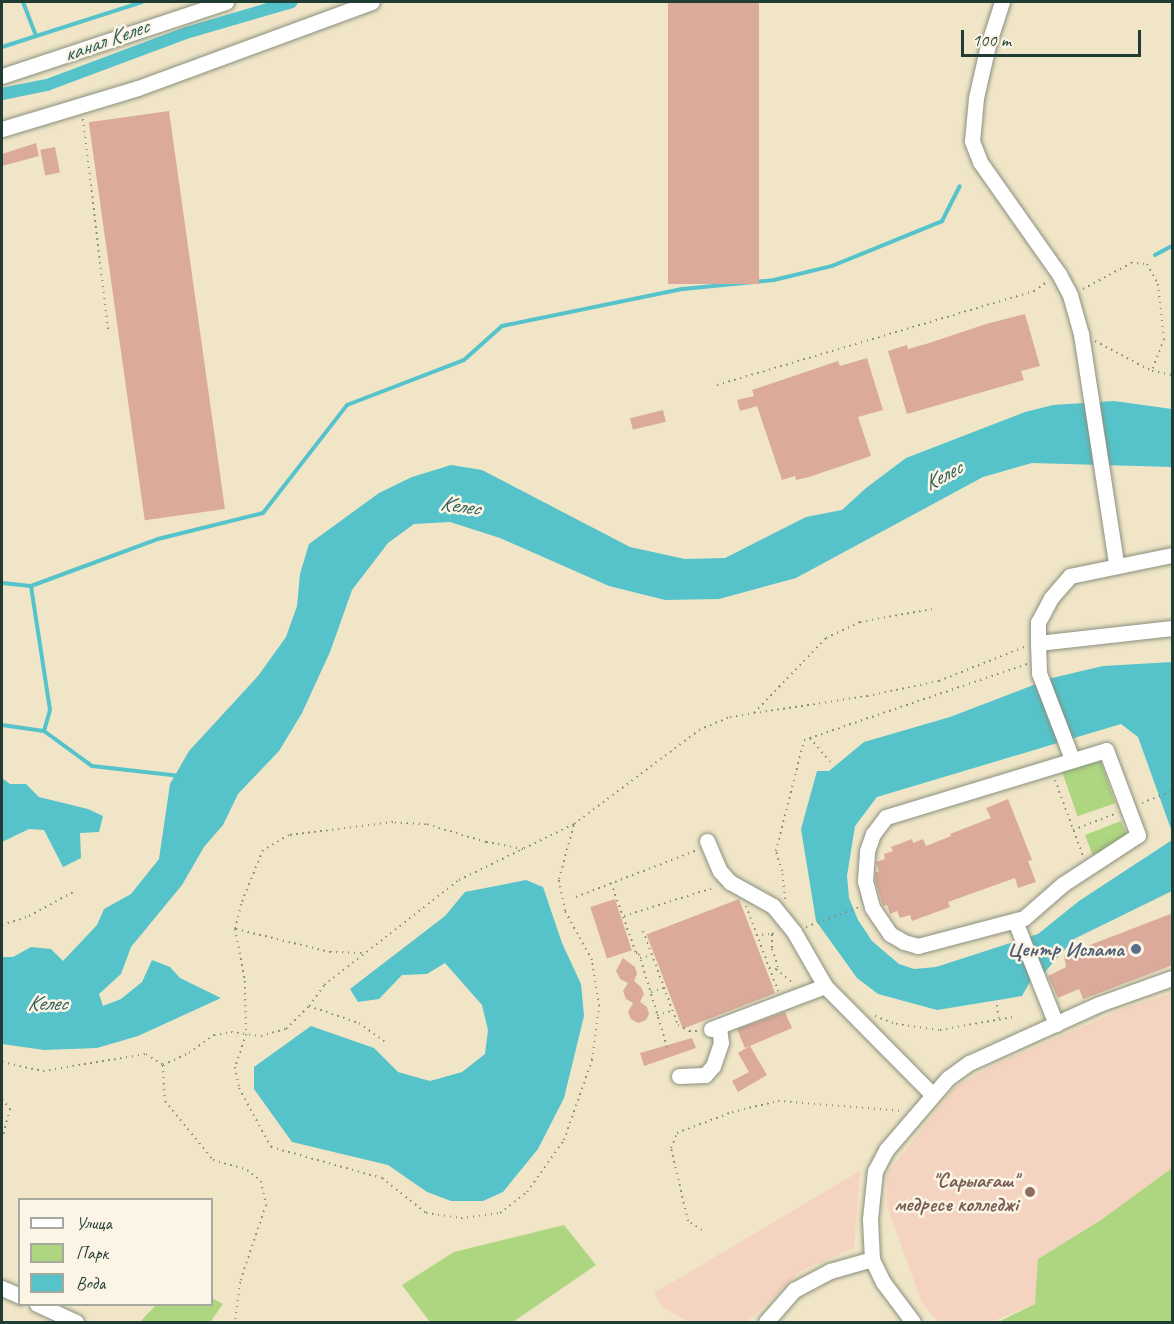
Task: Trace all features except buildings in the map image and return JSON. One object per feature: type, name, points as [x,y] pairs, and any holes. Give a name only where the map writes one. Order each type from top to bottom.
[{"type":"street","points":[[2,76],[226,2]]},
{"type":"street","points":[[2,129],[81,107],[279,38],[372,2]]},
{"type":"street","points":[[1002,2],[988,45],[976,98],[972,141],[980,162],[1059,273],[1070,295],[1081,334],[1087,369],[1116,564]]},
{"type":"street","points":[[1069,753],[1039,673],[1038,622],[1051,598],[1070,576],[1116,564],[1173,555]]},
{"type":"street","points":[[1038,643],[1173,628]]},
{"type":"street","points":[[1106,750],[1138,835],[1063,884],[1016,925],[936,944],[918,946],[904,942],[890,934],[867,895],[867,851],[873,834],[892,813],[1050,766],[1069,753],[1106,750]]},
{"type":"street","points":[[708,844],[720,871],[735,886],[773,906],[788,923],[825,986],[933,1095]]},
{"type":"street","points":[[1016,925],[1056,1023]]},
{"type":"street","points":[[914,1323],[883,1282],[872,1259],[870,1219],[875,1171],[886,1150],[948,1078],[969,1063],[1099,1004],[1173,978]]},
{"type":"street","points":[[679,1076],[705,1075],[713,1066],[721,1043],[715,1028],[825,986]]},
{"type":"street","points":[[766,1323],[794,1290],[830,1271],[872,1259]]},
{"type":"street","points":[[2,1288],[18,1295]]},
{"type":"street","points":[[40,1306],[76,1323]]},
{"type":"path","points":[[81,107],[108,330]]},
{"type":"path","points":[[1070,295],[1131,263],[1147,264],[1158,284],[1164,339],[1152,371]]},
{"type":"path","points":[[717,385],[1034,291],[1059,273]]},
{"type":"path","points":[[1081,334],[1152,371],[1173,375]]},
{"type":"path","points":[[754,713],[826,639],[860,622],[932,609]]},
{"type":"path","points":[[163,1065],[189,1053],[214,1035],[231,1032],[261,1036],[286,1029],[309,1006],[324,985],[459,880],[574,824],[699,730],[730,717],[867,696],[939,681],[1005,652],[1038,643]]},
{"type":"path","points":[[810,738],[830,762]]},
{"type":"path","points":[[1050,766],[1087,869]]},
{"type":"path","points":[[1073,830],[1173,791]]},
{"type":"path","points":[[523,849],[486,842],[426,824],[393,822],[289,835],[263,850],[241,904],[235,929],[245,981],[246,1034],[235,1067],[239,1088],[271,1147],[382,1178],[426,1213],[461,1218],[500,1213],[527,1192],[564,1140],[592,1060],[599,1006],[592,960],[565,911],[560,879],[574,824]]},
{"type":"path","points":[[576,897],[708,844]]},
{"type":"path","points":[[611,883],[640,958],[667,1047]]},
{"type":"path","points":[[624,916],[735,886],[782,1002]]},
{"type":"path","points":[[2,925],[29,916],[75,891]]},
{"type":"path","points":[[809,927],[864,906]]},
{"type":"path","points":[[756,935],[772,934],[788,923]]},
{"type":"path","points":[[235,929],[330,952],[365,953]]},
{"type":"path","points":[[643,931],[678,1025],[683,1029],[696,1032],[715,1028]]},
{"type":"path","points":[[772,934],[772,949],[778,966],[776,969]]},
{"type":"path","points":[[640,958],[652,955]]},
{"type":"path","points":[[769,968],[776,969],[806,993]]},
{"type":"path","points":[[651,992],[664,988]]},
{"type":"path","points":[[997,1005],[999,1020]]},
{"type":"path","points":[[309,1006],[359,1023],[385,1042]]},
{"type":"path","points":[[657,1016],[673,1011]]},
{"type":"path","points":[[868,1014],[896,1023],[931,1030],[953,1029],[1013,1017]]},
{"type":"path","points":[[2,1062],[43,1071],[146,1054],[163,1065]]},
{"type":"path","points":[[163,1065],[165,1101],[213,1160],[247,1170],[261,1181],[266,1205],[240,1282],[235,1323]]},
{"type":"path","points":[[2,1099],[10,1109],[2,1139]]},
{"type":"path","points":[[702,1230],[688,1221],[671,1148],[677,1133],[732,1112],[778,1101],[919,1112]]},
{"type":"shaded area","points":[[1172,993],[1172,1168],[1101,1220],[1038,1259],[1035,1304],[991,1322],[938,1322],[922,1303],[887,1206],[887,1174],[954,1088],[990,1067],[1123,1009]]},
{"type":"shaded area","points":[[860,1171],[854,1248],[801,1271],[747,1322],[689,1322],[664,1308],[654,1293]]},
{"type":"green space","points":[[1099,756],[1115,803],[1077,816],[1061,769]]},
{"type":"green space","points":[[1121,821],[1127,835],[1093,856],[1085,835]]},
{"type":"green space","points":[[1172,1168],[1172,1322],[998,1322],[1035,1304],[1038,1259],[1101,1220]]},
{"type":"green space","points":[[564,1225],[596,1265],[513,1322],[430,1322],[402,1285],[454,1252]]},
{"type":"green space","points":[[213,1299],[223,1304],[211,1321],[140,1322],[155,1306],[213,1306]]},
{"type":"water","name":"Келес","points":[[1114,401],[1172,409],[1172,467],[1032,463],[983,477],[796,578],[719,599],[665,600],[609,586],[500,538],[450,522],[414,524],[388,543],[352,590],[330,652],[302,713],[279,751],[238,794],[223,825],[204,847],[182,885],[131,947],[121,974],[99,994],[103,1006],[121,999],[142,982],[152,960],[170,967],[180,978],[221,998],[138,1036],[97,1048],[44,1050],[2,1044],[2,957],[13,957],[31,947],[51,949],[63,961],[97,925],[104,909],[131,894],[159,859],[170,784],[189,751],[258,676],[286,637],[297,606],[300,574],[309,544],[379,493],[412,477],[451,465],[482,470],[630,547],[685,559],[725,558],[806,517],[842,510],[866,488],[906,458],[1025,412],[1053,405]]},
{"type":"water","points":[[1172,662],[1172,832],[1138,737],[1121,724],[877,797],[855,826],[847,876],[849,898],[858,920],[872,941],[899,964],[914,969],[936,967],[1038,934],[1079,901],[1172,840],[1172,891],[1074,939],[1043,974],[1031,980],[1022,996],[937,1010],[878,994],[857,978],[816,921],[801,829],[817,771],[829,771],[864,742],[950,717],[1052,678],[1103,666]]},
{"type":"water","points":[[2,778],[10,784],[26,784],[39,797],[88,809],[103,816],[99,832],[80,833],[81,858],[63,867],[44,830],[29,829],[2,842]]},
{"type":"water","points":[[526,880],[543,887],[562,943],[581,984],[584,1016],[564,1098],[538,1149],[503,1192],[483,1201],[451,1201],[427,1192],[388,1165],[292,1142],[254,1089],[254,1067],[311,1026],[374,1048],[398,1072],[430,1081],[462,1072],[485,1054],[488,1030],[482,1005],[445,963],[427,974],[402,975],[379,999],[358,1002],[350,989],[445,916],[465,892]]},
{"type":"waterway","points":[[23,2],[35,34]]},
{"type":"waterway","points":[[2,47],[142,2]]},
{"type":"waterway","name":"канал Келес","points":[[2,94],[47,85],[186,33],[292,2]]},
{"type":"waterway","points":[[31,586],[158,539],[263,513],[347,405],[464,360],[502,326],[683,289],[774,280],[832,266],[942,221],[960,186]]},
{"type":"waterway","points":[[1155,255],[1172,246]]},
{"type":"waterway","points":[[2,583],[31,586],[50,710],[44,731]]},
{"type":"waterway","points":[[2,725],[44,731],[92,766],[180,776]]},
{"type":"place","name":"Центр Ислама","points":[[1136,949]]},
{"type":"place","name":"\"Сарыағаш\" медресе колледжі","points":[[1030,1192]]}]
